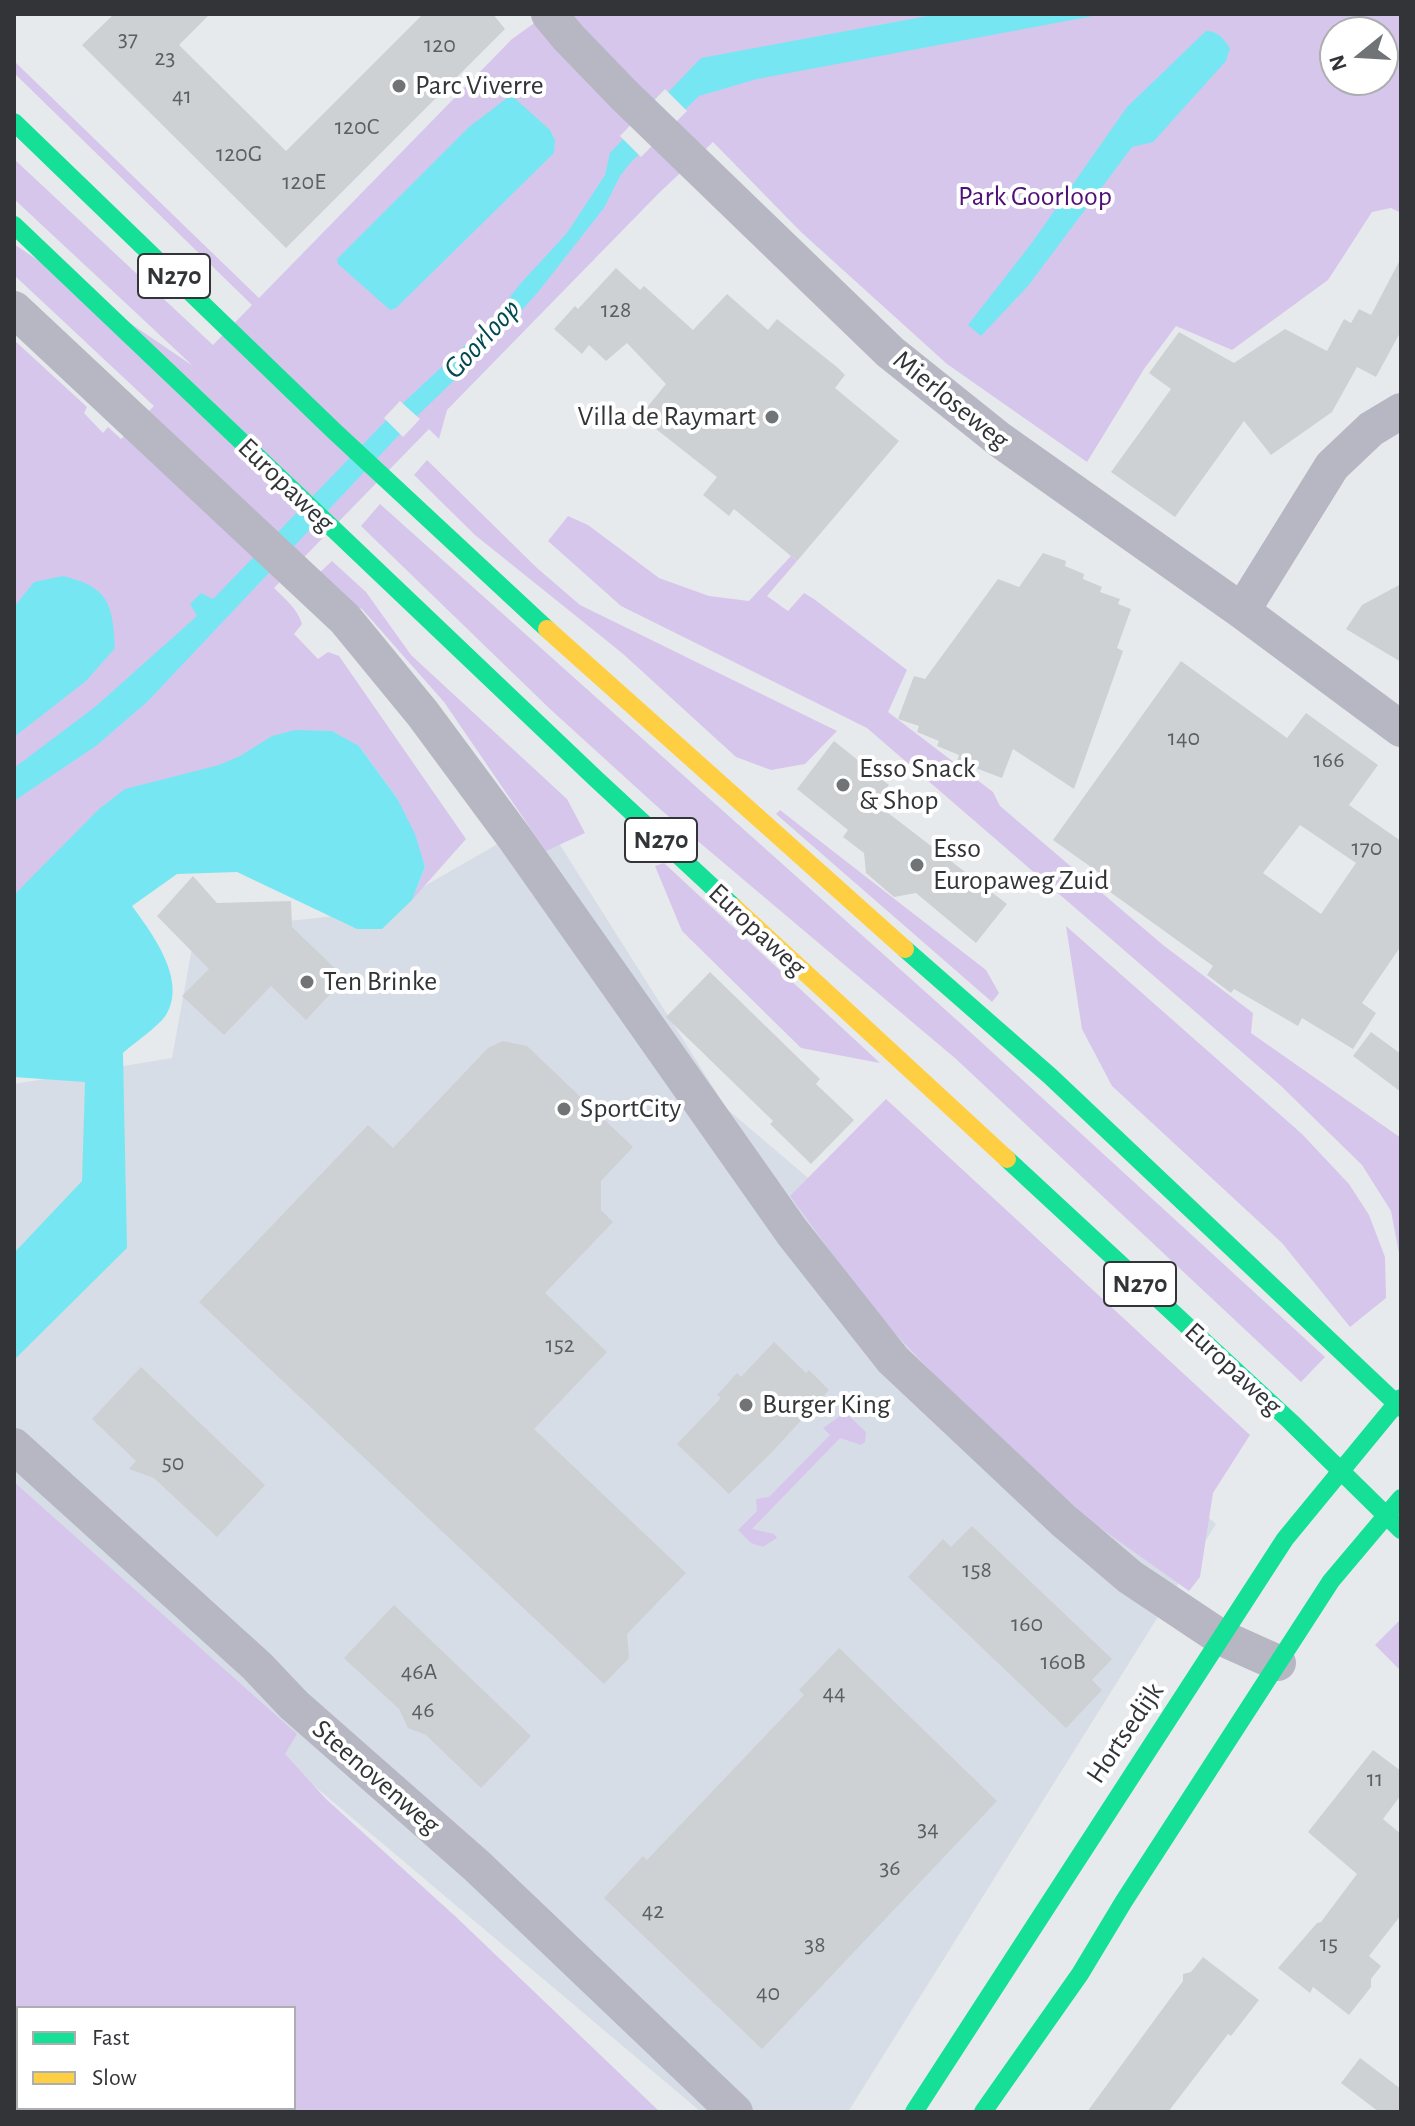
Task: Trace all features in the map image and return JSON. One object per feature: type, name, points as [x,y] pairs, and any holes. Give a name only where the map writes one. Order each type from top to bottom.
[{"type":"main road","name":"N270","points":[[14,122],[394,487],[711,778],[1050,1076],[1399,1403]]},
{"type":"main road","name":"Europaweg","points":[[14,225],[595,778],[1341,1469],[1401,1530]]},
{"type":"main road","name":"Hortsedijk","points":[[914,2112],[1285,1539],[1399,1403]]},
{"type":"main road","points":[[983,2112],[1080,1974],[1331,1581],[1401,1498]]},
{"type":"street","name":"Mierloseweg","points":[[549,14],[624,95],[890,352],[1000,440],[1242,611],[1401,729]]},
{"type":"street","name":"Europaweg","points":[[14,309],[345,619],[423,714],[514,837],[792,1232],[893,1360],[1063,1520],[1130,1577],[1220,1637],[1278,1663]]},
{"type":"street","points":[[1242,611],[1332,466],[1371,429],[1401,411]]},
{"type":"street","name":"Steenovenweg","points":[[14,1446],[234,1645],[294,1705],[477,1866],[735,2112]]},
{"type":"shaded area","points":[[543,818],[727,1109],[1216,1524],[848,2112],[701,2112],[268,1747],[14,1539],[14,1084],[172,1058],[195,931],[381,911]]},
{"type":"green space","name":"Park Goorloop","points":[[547,14],[1401,14],[1401,213],[1391,208],[1372,212],[1328,280],[1232,350],[1176,326],[1144,369],[1087,462],[947,364],[801,232],[713,142],[658,194],[447,410],[439,439],[429,429],[274,588],[300,618],[302,624],[294,634],[318,659],[328,652],[339,656],[466,839],[412,900],[425,867],[397,798],[359,746],[14,971],[14,340],[87,407],[84,413],[103,433],[108,427],[121,439],[154,406],[14,275],[14,244],[193,366],[14,199],[14,159],[213,345],[252,305],[14,73],[14,61],[259,298],[512,39]]},
{"type":"green space","points":[[427,460],[537,568],[580,605],[837,731],[805,764],[771,770],[736,757],[622,653],[475,535],[414,475]]},
{"type":"green space","points":[[380,504],[968,1030],[1325,1357],[1301,1382],[956,1059],[661,810],[550,709],[361,526]]},
{"type":"green space","points":[[568,516],[588,525],[659,578],[709,596],[749,601],[791,556],[797,561],[767,596],[788,611],[804,593],[907,670],[888,712],[993,792],[1000,806],[1163,945],[1253,1013],[1251,1033],[1401,1138],[1401,1264],[1391,1211],[1362,1165],[1280,1085],[867,728],[621,606],[548,541]]},
{"type":"green space","points":[[332,561],[366,592],[411,655],[567,799],[585,833],[546,851],[444,702],[362,609],[340,601],[317,575]]},
{"type":"green space","points":[[780,810],[986,970],[999,993],[992,1002],[776,814]]},
{"type":"green space","points":[[664,863],[880,1063],[801,1048],[682,931],[655,866]]},
{"type":"green space","points":[[1066,926],[1302,1134],[1349,1184],[1369,1215],[1385,1257],[1386,1298],[1350,1327],[1282,1243],[1112,1086],[1082,1029]]},
{"type":"green space","points":[[886,1099],[1250,1435],[1213,1493],[1200,1577],[1189,1591],[1099,1527],[974,1417],[873,1310],[790,1196]]},
{"type":"green space","points":[[843,1414],[866,1432],[865,1442],[861,1445],[840,1438],[752,1529],[774,1534],[777,1538],[763,1547],[751,1543],[738,1530],[757,1511],[756,1499],[769,1497],[830,1435],[823,1428]]},
{"type":"green space","points":[[14,1482],[297,1734],[285,1754],[326,1799],[455,1916],[660,2112],[14,2112]]},
{"type":"green space","points":[[1401,1619],[1401,1671],[1375,1645]]},
{"type":"water","name":"Goorloop","points":[[938,14],[1104,14],[757,79],[699,96],[631,162],[604,208],[538,292],[487,349],[418,415],[148,701],[96,746],[14,801],[14,768],[95,707],[197,616],[190,604],[201,593],[213,599],[403,403],[488,324],[567,233],[605,175],[610,153],[701,58]]},
{"type":"water","points":[[1206,31],[1220,36],[1230,48],[1226,61],[1153,142],[1132,147],[1028,286],[981,336],[968,325],[1031,244],[1127,107]]},
{"type":"water","points":[[511,95],[550,130],[555,140],[554,153],[396,308],[390,310],[338,264],[337,259],[469,127]]},
{"type":"water","points":[[63,576],[90,586],[105,599],[110,608],[115,648],[86,681],[14,737],[14,607],[34,582]]},
{"type":"water","points":[[295,730],[332,731],[359,746],[397,798],[415,834],[425,867],[412,900],[382,929],[357,929],[237,872],[177,874],[132,906],[157,943],[173,987],[172,1001],[166,1015],[123,1053],[127,1248],[14,1360],[14,1253],[82,1181],[85,1082],[14,1077],[14,895],[99,809],[125,789],[219,765],[272,736]]},
{"type":"pier","points":[[665,89],[687,111],[641,157],[620,136]]},
{"type":"pier","points":[[400,401],[420,419],[403,437],[384,418]]},
{"type":"building","points":[[114,14],[210,14],[179,45],[286,151],[423,14],[493,14],[505,29],[286,248],[82,45]]},
{"type":"building","points":[[1401,258],[1401,331],[1376,377],[1357,367],[1332,412],[1271,455],[1244,421],[1175,517],[1111,472],[1171,389],[1149,373],[1179,332],[1234,363],[1285,329],[1327,351],[1344,319],[1351,323],[1359,309],[1371,315]]},
{"type":"building","points":[[616,268],[640,290],[644,286],[693,330],[727,294],[768,330],[777,319],[845,375],[835,388],[899,441],[797,561],[734,509],[729,516],[703,495],[717,477],[656,429],[661,423],[644,411],[666,384],[627,343],[606,361],[589,345],[582,354],[554,329],[575,306],[578,309]]},
{"type":"building","points":[[1043,553],[1066,561],[1065,566],[1084,574],[1083,579],[1102,587],[1100,592],[1120,599],[1118,604],[1131,609],[1117,648],[1123,651],[1074,789],[1013,749],[1002,778],[957,761],[959,755],[937,746],[939,741],[917,732],[919,726],[898,719],[914,676],[925,679],[998,579],[1019,587]]},
{"type":"building","points":[[1401,584],[1401,662],[1346,629],[1362,605]]},
{"type":"building","points":[[1181,661],[1287,738],[1306,713],[1378,765],[1349,805],[1401,841],[1401,946],[1362,1003],[1376,1013],[1353,1049],[1302,1018],[1298,1026],[1234,989],[1231,993],[1207,975],[1213,966],[1092,879],[1098,872],[1053,840]],"holes":[[[1300,825],[1356,863],[1321,914],[1263,873]]]},
{"type":"building","points":[[834,741],[889,785],[875,803],[1007,904],[976,943],[916,893],[894,897],[866,873],[864,853],[843,837],[848,830],[797,789]]},
{"type":"building","points":[[193,876],[217,903],[291,901],[292,927],[345,978],[306,1020],[271,986],[224,1035],[182,996],[209,969],[157,916]]},
{"type":"building","points":[[710,972],[820,1079],[816,1084],[854,1120],[811,1164],[770,1124],[773,1121],[666,1017]]},
{"type":"building","points":[[1371,1032],[1401,1054],[1401,1092],[1353,1056]]},
{"type":"building","points":[[503,1041],[527,1046],[633,1147],[601,1181],[601,1210],[613,1222],[545,1293],[607,1352],[534,1429],[686,1573],[627,1634],[629,1658],[604,1684],[199,1302],[368,1125],[393,1148],[488,1048]]},
{"type":"building","points":[[774,1342],[829,1390],[729,1494],[677,1444],[721,1398],[717,1395],[737,1373],[741,1377]]},
{"type":"building","points":[[141,1367],[265,1485],[217,1537],[154,1478],[129,1469],[136,1461],[92,1419]]},
{"type":"building","points":[[972,1526],[1112,1659],[1092,1680],[1102,1690],[1066,1728],[908,1577],[943,1539],[951,1547]]},
{"type":"building","points":[[394,1605],[531,1736],[481,1788],[426,1735],[408,1728],[399,1709],[344,1658]]},
{"type":"building","points":[[839,1648],[997,1801],[762,2049],[604,1898],[643,1856],[647,1860],[804,1695],[799,1690]]},
{"type":"building","points":[[1373,1750],[1401,1771],[1401,1795],[1383,1819],[1401,1834],[1401,1915],[1369,1956],[1381,1966],[1371,1979],[1371,1987],[1349,2015],[1313,1987],[1310,1993],[1278,1968],[1321,1922],[1357,1874],[1308,1832]]},
{"type":"building","points":[[1203,1957],[1259,2000],[1231,2036],[1228,2034],[1168,2112],[1087,2112],[1183,1981],[1183,1974],[1191,1972]]},
{"type":"building","points":[[1360,2058],[1401,2089],[1401,2112],[1379,2112],[1341,2083]]},
{"type":"traffic: fast","points":[[14,122],[333,430],[547,629]]},
{"type":"traffic: fast","points":[[14,225],[734,907]]},
{"type":"traffic: fast","points":[[905,949],[1050,1076],[1401,1408]]},
{"type":"traffic: fast","points":[[1007,1159],[1291,1422],[1401,1530]]},
{"type":"traffic: fast","points":[[914,2112],[1285,1539],[1401,1398]]},
{"type":"traffic: fast","points":[[983,2112],[1080,1974],[1331,1581],[1401,1498]]},
{"type":"traffic: slow","points":[[547,629],[905,949]]},
{"type":"traffic: slow","points":[[734,907],[1007,1159]]},
{"type":"place","name":"Parc Viverre","points":[[399,86]]},
{"type":"place","name":"Villa de Raymart","points":[[772,417]]},
{"type":"place","name":"Esso Snack & Shop","points":[[843,785]]},
{"type":"place","name":"Esso Europaweg Zuid","points":[[917,865]]},
{"type":"place","name":"Ten Brinke","points":[[307,982]]},
{"type":"place","name":"SportCity","points":[[564,1109]]},
{"type":"place","name":"Burger King","points":[[746,1405]]}]
